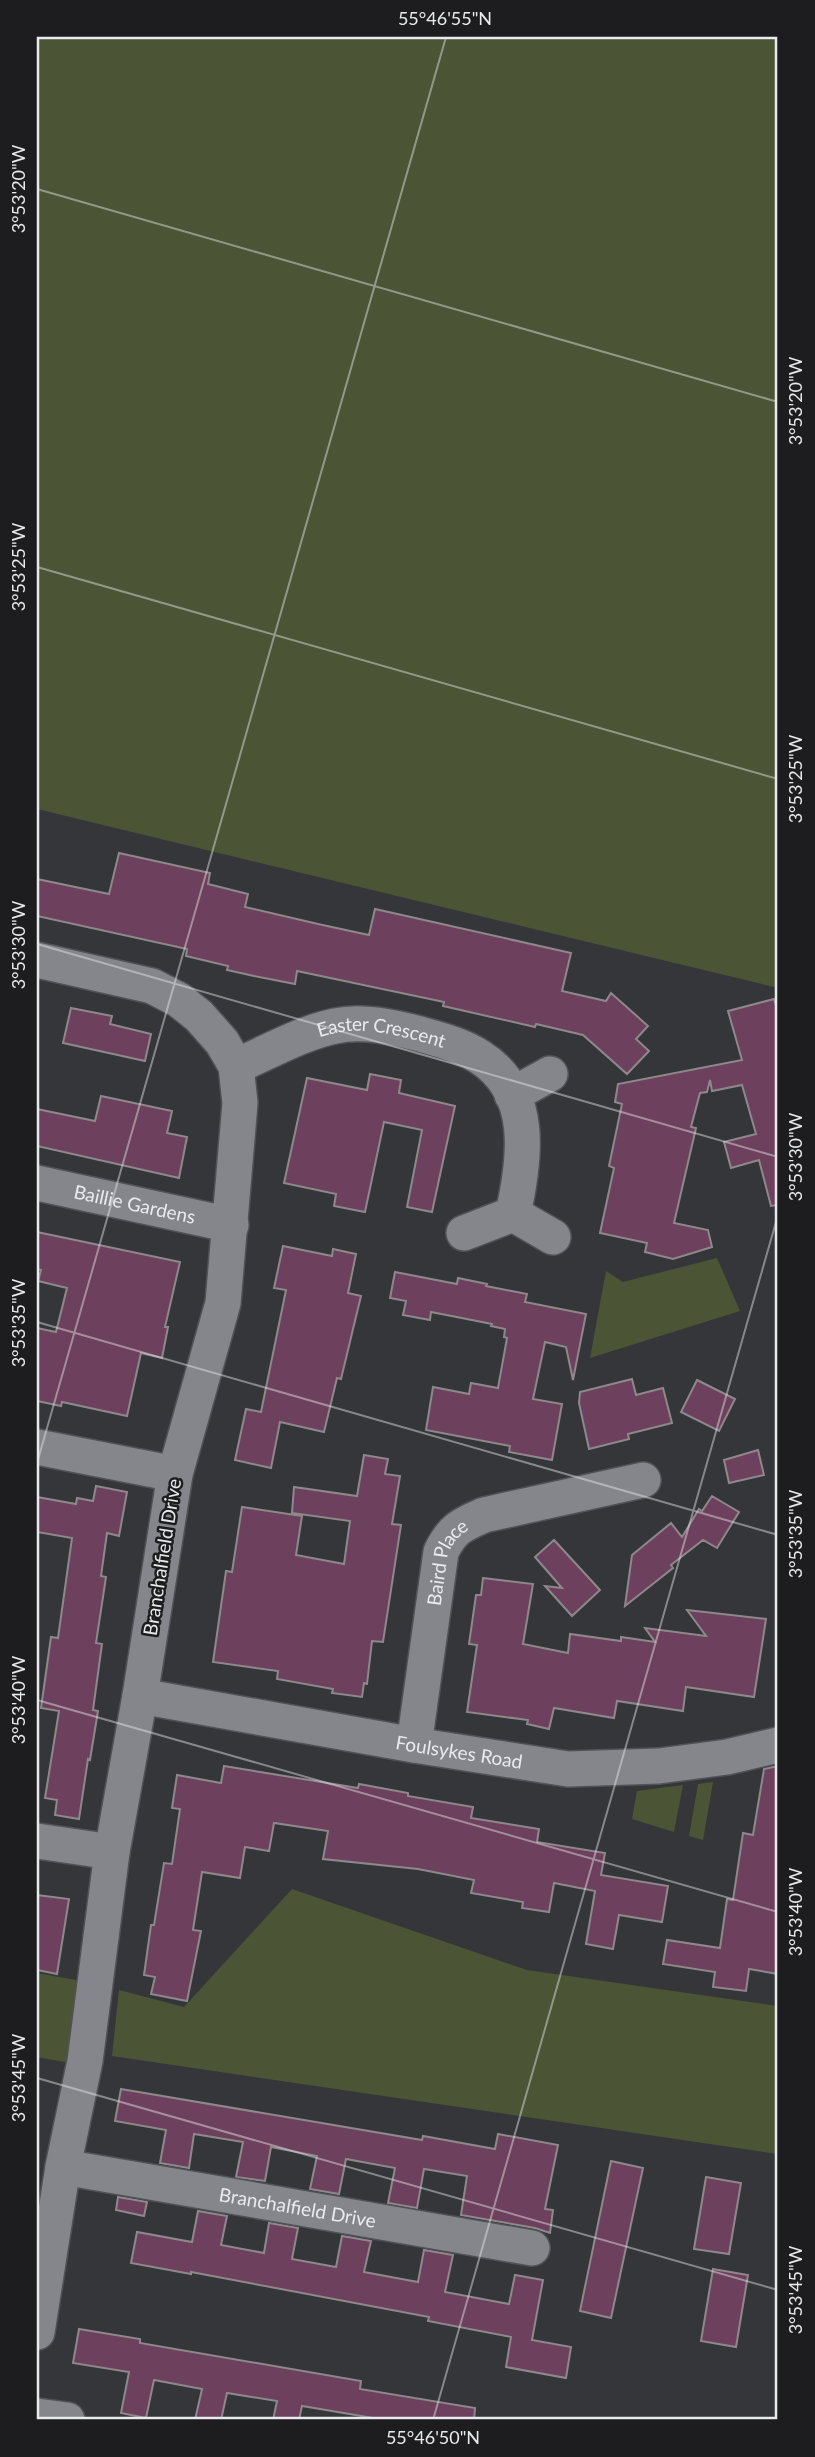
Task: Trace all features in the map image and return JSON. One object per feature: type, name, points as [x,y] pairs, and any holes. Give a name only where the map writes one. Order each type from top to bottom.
[{"type":"street","name":"Branchalfield Drive","points":[[37,960],[152,986],[178,1000],[199,1016],[222,1042],[236,1066],[240,1103],[223,1303],[175,1474],[112,1852],[85,2061],[63,2167],[45,2229],[37,2332]]},
{"type":"street","name":"Easter Crescent","points":[[236,1066],[336,1026],[379,1025],[452,1043],[481,1058],[498,1073],[512,1095],[522,1125],[524,1154],[513,1213]]},
{"type":"street","points":[[512,1095],[550,1074]]},
{"type":"street","name":"Baillie Gardens","points":[[37,1183],[231,1225]]},
{"type":"street","points":[[464,1233],[513,1213],[553,1237]]},
{"type":"street","points":[[37,1447],[175,1474]]},
{"type":"street","name":"Baird Place","points":[[414,1745],[442,1552],[449,1536],[466,1523],[484,1515],[643,1480]]},
{"type":"street","name":"Foulsykes Road","points":[[140,1696],[414,1745],[568,1769],[659,1766],[727,1757],[778,1745]]},
{"type":"street","points":[[37,1841],[112,1852]]},
{"type":"street","name":"Branchalfield Drive","points":[[63,2167],[531,2248]]},
{"type":"street","points":[[37,2416],[67,2420]]},
{"type":"green space","points":[[37,37],[778,37],[778,988],[37,809]]},
{"type":"green space","points":[[717,1258],[740,1311],[590,1358],[606,1271],[623,1282]]},
{"type":"green space","points":[[713,1782],[703,1840],[689,1836],[698,1784]]},
{"type":"green space","points":[[683,1785],[674,1832],[632,1819],[637,1791]]},
{"type":"green space","points":[[292,1889],[527,1970],[778,2006],[778,2154],[112,2056],[119,1990],[184,2007]]},
{"type":"green space","points":[[37,1973],[81,1981],[70,2063],[37,2057]]},
{"type":"building","points":[[119,853],[210,873],[208,884],[248,894],[245,907],[318,924],[369,935],[375,909],[571,953],[562,991],[606,1001],[611,993],[648,1026],[636,1039],[649,1051],[627,1074],[583,1035],[536,1024],[535,1027],[443,1006],[444,1002],[297,971],[295,984],[254,976],[227,970],[228,966],[186,956],[187,949],[37,916],[37,879],[109,894]]},
{"type":"building","points":[[774,999],[778,1013],[778,1205],[771,1206],[759,1160],[731,1168],[724,1142],[756,1134],[742,1085],[712,1091],[710,1080],[707,1092],[700,1093],[691,1127],[696,1128],[674,1223],[708,1230],[712,1247],[673,1259],[645,1252],[647,1243],[600,1233],[614,1168],[609,1166],[622,1104],[615,1102],[618,1084],[742,1060],[728,1011]]},
{"type":"building","points":[[71,1008],[112,1016],[110,1024],[151,1034],[145,1061],[63,1043]]},
{"type":"building","points":[[370,1074],[401,1080],[399,1093],[455,1106],[432,1212],[407,1207],[422,1130],[384,1122],[365,1212],[334,1206],[336,1194],[284,1183],[307,1078],[367,1090]]},
{"type":"building","points":[[101,1096],[172,1111],[167,1133],[187,1137],[179,1178],[37,1146],[37,1109],[95,1121]]},
{"type":"building","points":[[37,1232],[180,1262],[165,1327],[168,1327],[162,1358],[141,1353],[127,1416],[62,1402],[61,1406],[37,1401],[37,1328],[56,1332],[67,1288],[38,1281],[41,1270],[37,1269]]},
{"type":"building","points":[[283,1246],[332,1256],[333,1249],[356,1254],[348,1293],[361,1296],[341,1379],[337,1378],[324,1432],[280,1422],[271,1468],[235,1460],[246,1409],[261,1412],[286,1290],[274,1288]]},
{"type":"building","points":[[395,1272],[457,1284],[458,1278],[487,1284],[486,1286],[527,1294],[525,1302],[586,1314],[573,1380],[566,1347],[545,1342],[533,1399],[562,1404],[552,1460],[509,1452],[510,1446],[426,1430],[433,1387],[469,1394],[471,1383],[498,1388],[507,1338],[504,1337],[505,1329],[491,1326],[492,1324],[431,1312],[430,1320],[403,1315],[406,1301],[390,1298]]},
{"type":"building","points":[[632,1379],[636,1395],[663,1388],[672,1423],[628,1434],[629,1439],[589,1449],[579,1403],[580,1392]]},
{"type":"building","points":[[697,1380],[735,1399],[719,1431],[681,1412]]},
{"type":"building","points":[[758,1450],[764,1475],[729,1483],[724,1460]]},
{"type":"building","points":[[364,1455],[388,1459],[385,1474],[400,1476],[392,1524],[401,1525],[383,1642],[372,1641],[367,1684],[364,1683],[362,1697],[332,1693],[333,1689],[277,1679],[278,1671],[213,1662],[226,1571],[232,1572],[242,1507],[302,1516],[296,1555],[344,1564],[350,1521],[292,1513],[294,1487],[357,1496]]},
{"type":"building","points":[[96,1486],[127,1492],[119,1536],[107,1533],[101,1576],[106,1577],[96,1643],[102,1644],[93,1710],[98,1711],[79,1819],[55,1815],[57,1800],[45,1798],[59,1711],[41,1708],[51,1637],[58,1638],[72,1538],[37,1532],[37,1497],[76,1504],[77,1498],[93,1501]]},
{"type":"building","points":[[712,1496],[739,1512],[717,1548],[703,1540],[625,1606],[632,1555],[671,1523],[682,1537],[699,1509],[702,1511]]},
{"type":"building","points":[[554,1540],[600,1590],[572,1616],[545,1586],[562,1588],[535,1557]]},
{"type":"building","points":[[483,1578],[533,1584],[523,1644],[568,1653],[570,1634],[621,1641],[621,1637],[655,1642],[645,1628],[706,1636],[687,1610],[766,1619],[754,1697],[686,1687],[683,1711],[617,1701],[614,1718],[554,1708],[549,1729],[527,1724],[528,1720],[467,1712],[477,1645],[469,1644],[476,1595],[481,1595]]},
{"type":"building","points":[[224,1766],[358,1788],[359,1784],[408,1793],[408,1796],[473,1807],[471,1818],[539,1829],[537,1842],[605,1853],[601,1875],[668,1886],[662,1922],[619,1915],[613,1949],[586,1944],[595,1891],[554,1883],[549,1912],[522,1908],[523,1902],[471,1893],[474,1880],[418,1869],[323,1859],[328,1831],[274,1823],[269,1851],[245,1847],[240,1878],[202,1872],[193,1930],[201,1931],[187,2001],[151,1994],[155,1977],[144,1975],[164,1863],[172,1864],[180,1809],[172,1808],[177,1775],[221,1783]]},
{"type":"building","points":[[778,1766],[778,1974],[749,1969],[746,1991],[713,1987],[715,1972],[663,1964],[667,1940],[720,1948],[727,1899],[733,1900],[743,1833],[753,1835],[764,1769]]},
{"type":"building","points":[[37,1895],[69,1899],[57,1974],[37,1970]]},
{"type":"building","points":[[121,2089],[422,2140],[423,2136],[495,2149],[498,2134],[558,2145],[545,2209],[553,2210],[550,2233],[461,2215],[467,2176],[424,2169],[417,2208],[388,2203],[395,2168],[346,2159],[339,2194],[310,2189],[317,2156],[271,2147],[265,2181],[236,2177],[243,2142],[194,2134],[189,2168],[160,2163],[166,2130],[115,2121]]},
{"type":"building","points":[[611,2161],[643,2168],[611,2318],[580,2311]]},
{"type":"building","points":[[706,2177],[741,2183],[729,2254],[694,2249]]},
{"type":"building","points":[[118,2197],[147,2202],[144,2216],[116,2210]]},
{"type":"building","points":[[198,2211],[227,2216],[221,2245],[264,2253],[269,2223],[298,2228],[292,2259],[336,2267],[342,2236],[371,2241],[364,2272],[418,2282],[424,2250],[453,2255],[445,2292],[509,2304],[515,2275],[543,2280],[532,2340],[571,2347],[566,2378],[506,2367],[511,2337],[428,2321],[429,2317],[131,2263],[137,2232],[192,2242]]},
{"type":"building","points":[[713,2269],[748,2275],[736,2347],[701,2341]]},
{"type":"building","points":[[79,2329],[140,2339],[140,2343],[361,2381],[360,2389],[475,2408],[474,2420],[385,2420],[302,2406],[299,2420],[273,2420],[277,2401],[227,2393],[221,2420],[195,2420],[202,2389],[154,2380],[146,2418],[121,2413],[129,2372],[73,2363]]}]
